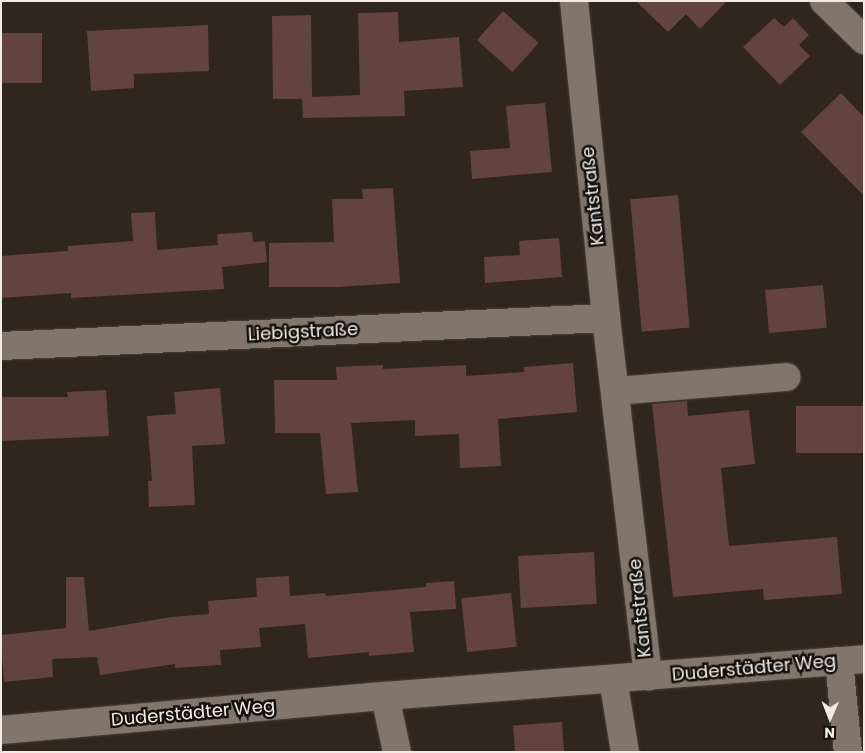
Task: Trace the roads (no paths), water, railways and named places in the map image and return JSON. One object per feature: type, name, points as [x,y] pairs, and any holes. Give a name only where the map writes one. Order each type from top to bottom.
[{"type":"street","name":"Kantstraße","points":[[574,1],[606,318],[648,676]]},
{"type":"street","points":[[824,1],[864,40]]},
{"type":"street","name":"Liebigstraße","points":[[1,346],[606,318]]},
{"type":"street","points":[[616,391],[786,377]]},
{"type":"street","points":[[848,752],[851,660]]},
{"type":"street","name":"Duderstädter Weg","points":[[1,730],[385,696],[851,660]]},
{"type":"street","points":[[613,679],[625,752]]},
{"type":"street","points":[[385,696],[397,752]]}]
